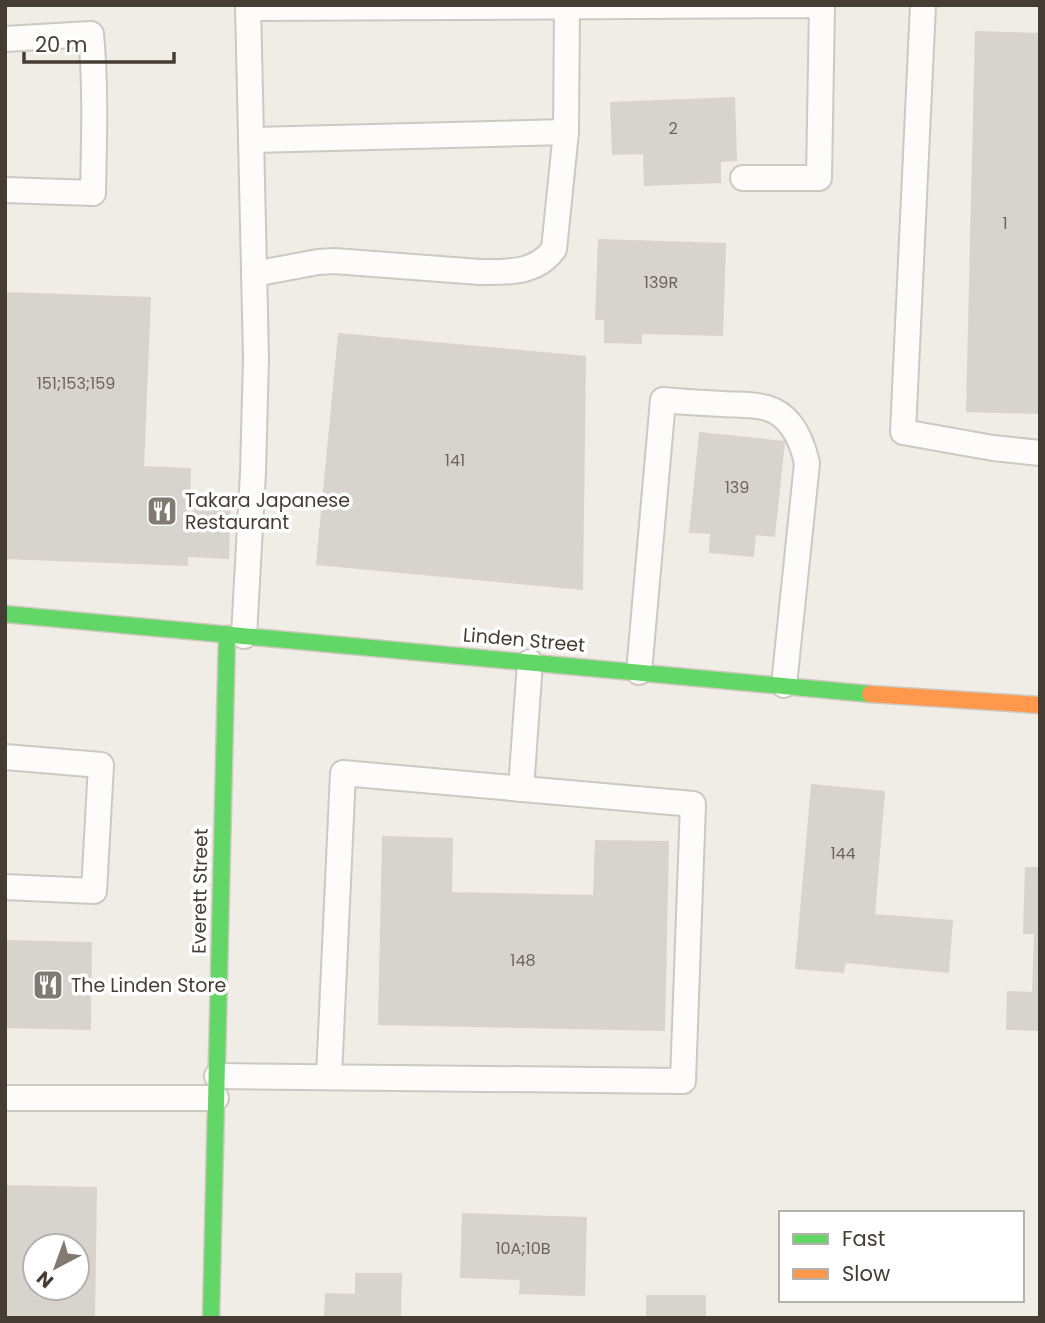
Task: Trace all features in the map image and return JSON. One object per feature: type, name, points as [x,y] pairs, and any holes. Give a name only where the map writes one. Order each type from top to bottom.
[{"type":"street","name":"Linden Street","points":[[5,614],[914,698],[1040,705]]},
{"type":"street","name":"Everett Street","points":[[211,1318],[216,1087],[235,635]]},
{"type":"lane","points":[[235,635],[255,412],[248,6],[822,5],[818,178],[743,178]]},
{"type":"lane","points":[[923,5],[903,432],[993,448],[1040,453]]},
{"type":"lane","points":[[254,274],[334,261],[504,272],[525,269],[547,258],[554,248],[566,132],[567,7]]},
{"type":"lane","points":[[5,39],[91,34],[94,78],[93,193],[5,190]]},
{"type":"lane","points":[[251,140],[566,132]]},
{"type":"lane","points":[[639,672],[663,400],[752,405],[770,409],[785,418],[803,446],[807,463],[784,685]]},
{"type":"lane","points":[[521,789],[530,662]]},
{"type":"lane","points":[[5,757],[101,765],[94,891],[5,887]]},
{"type":"lane","points":[[5,1098],[216,1087],[329,1077],[683,1081],[693,804],[343,773],[329,1077]]},
{"type":"building","points":[[976,32],[1040,34],[1040,413],[967,411]]},
{"type":"building","points":[[734,98],[736,160],[720,161],[720,182],[645,185],[644,153],[613,154],[611,103]]},
{"type":"building","points":[[599,240],[725,244],[722,335],[641,333],[641,343],[605,342],[605,319],[596,319]]},
{"type":"building","points":[[5,293],[150,298],[143,467],[190,469],[189,497],[230,498],[228,558],[187,556],[187,565],[5,558]]},
{"type":"building","points":[[339,334],[585,357],[582,589],[317,564]]},
{"type":"building","points":[[700,433],[784,442],[774,536],[755,534],[753,556],[710,552],[711,533],[690,532]]},
{"type":"building","points":[[812,785],[884,792],[874,915],[952,921],[948,972],[845,962],[843,972],[796,968]]},
{"type":"building","points":[[383,837],[452,839],[451,893],[594,896],[596,841],[668,842],[664,1030],[379,1024]]},
{"type":"building","points":[[1026,868],[1040,868],[1040,1030],[1007,1029],[1008,992],[1033,993],[1035,933],[1024,933]]},
{"type":"building","name":"The Linden Store","points":[[5,941],[91,943],[90,1029],[5,1027]]},
{"type":"building","points":[[5,1186],[96,1188],[94,1318],[5,1318]]},
{"type":"building","points":[[463,1214],[586,1218],[584,1295],[520,1293],[521,1279],[461,1277]]},
{"type":"building","points":[[356,1274],[401,1274],[400,1318],[325,1318],[326,1294],[356,1295]]},
{"type":"building","points":[[647,1296],[705,1296],[705,1318],[647,1318]]},
{"type":"traffic: fast","points":[[5,614],[870,694]]},
{"type":"traffic: fast","points":[[211,1318],[227,634]]},
{"type":"traffic: slow","points":[[870,694],[1040,705]]},
{"type":"place","name":"Takara Japanese Restaurant","points":[[162,511]]},
{"type":"place","name":"The Linden Store","points":[[48,985]]}]
